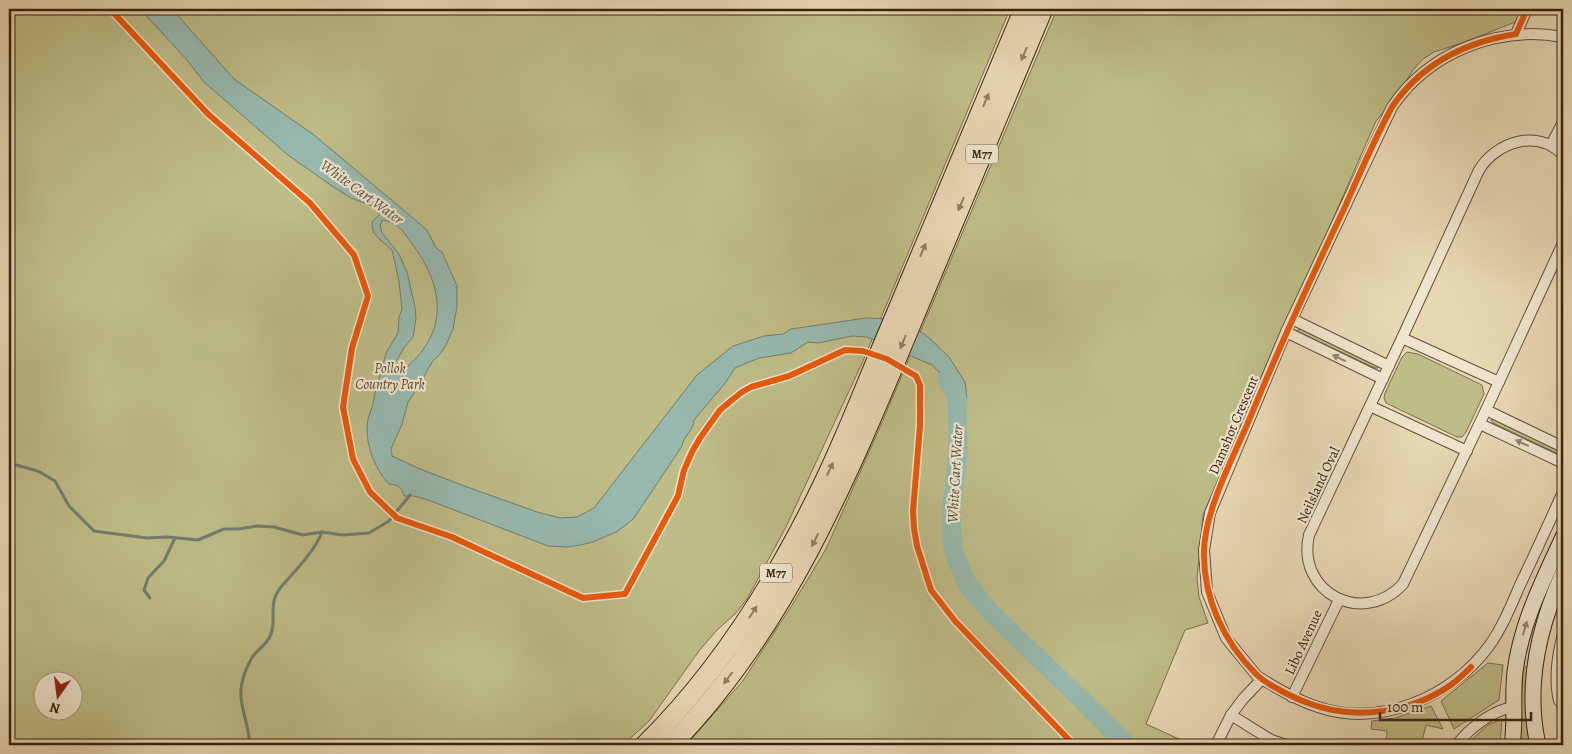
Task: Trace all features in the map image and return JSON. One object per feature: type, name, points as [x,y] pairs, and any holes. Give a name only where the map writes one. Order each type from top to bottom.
[{"type":"highway","name":"M77","points":[[913,298],[1024,9]]},
{"type":"highway","name":"M77","points":[[671,745],[724,683],[752,646],[811,548],[838,494],[878,381],[913,298],[1043,9]]},
{"type":"highway","name":"M77","points":[[645,745],[679,710],[738,634],[784,561],[839,449],[878,381]]},
{"type":"street","points":[[1516,34],[1527,9]]},
{"type":"street","name":"Damshot Crescent","points":[[1563,37],[1547,34],[1516,34],[1473,44],[1442,58],[1412,82],[1399,96],[1384,123],[1286,332],[1210,513],[1204,550],[1207,592],[1226,638],[1257,676],[1292,697],[1319,708],[1347,713],[1368,713],[1408,705],[1429,697],[1451,685],[1472,667],[1490,646],[1505,618],[1563,492]]},
{"type":"street","points":[[1551,145],[1563,122]]},
{"type":"street","name":"Neilsland Oval","points":[[1339,600],[1325,590],[1314,577],[1308,561],[1309,535],[1483,163],[1501,147],[1530,141],[1551,145],[1563,154]]},
{"type":"street","points":[[1339,600],[1356,603],[1374,603],[1390,596],[1403,584],[1480,424],[1563,242]]},
{"type":"street","points":[[1292,319],[1389,366]]},
{"type":"street","points":[[1286,332],[1383,379]]},
{"type":"street","points":[[1402,338],[1499,382]]},
{"type":"street","points":[[1370,406],[1467,451]]},
{"type":"street","points":[[1486,410],[1563,446]]},
{"type":"street","points":[[1480,424],[1563,463]]},
{"type":"street","points":[[1512,745],[1516,661],[1530,611],[1563,537]]},
{"type":"street","points":[[1538,745],[1533,706],[1536,664],[1545,617],[1563,573]]},
{"type":"street","name":"Libo Avenue","points":[[1292,697],[1339,600]]},
{"type":"street","points":[[1559,701],[1556,687],[1557,664],[1563,634]]},
{"type":"street","points":[[1516,661],[1536,664]]},
{"type":"street","points":[[1216,745],[1231,715],[1243,698],[1262,679]]},
{"type":"street","points":[[1457,745],[1466,734],[1490,716],[1506,708],[1513,708]]},
{"type":"street","points":[[1231,715],[1271,740],[1286,745]]},
{"type":"green space","name":"Pollok Country Park","points":[[9,9],[1010,9],[863,361],[786,527],[747,599],[699,651],[649,721],[623,745],[9,745]]},
{"type":"green space","points":[[1057,9],[1523,9],[1518,21],[1434,52],[1423,59],[1376,121],[1203,515],[1197,579],[1199,597],[1208,623],[1185,630],[1146,724],[1192,745],[1146,745],[1141,742],[1140,745],[686,745],[742,682],[826,549],[880,427]]},
{"type":"green space","points":[[1301,329],[1377,364],[1378,368],[1296,331]]},
{"type":"green space","points":[[1407,352],[1418,354],[1482,385],[1484,394],[1462,437],[1457,437],[1386,403],[1385,393],[1402,357]]},
{"type":"green space","points":[[1494,419],[1563,451],[1563,456],[1493,423],[1491,420]]},
{"type":"green space","points":[[1488,663],[1503,665],[1499,700],[1454,729],[1441,701]]},
{"type":"green space","points":[[1530,666],[1534,745],[1519,745],[1523,669]]},
{"type":"green space","points":[[1431,706],[1443,729],[1426,725],[1421,745],[1386,745],[1387,731],[1371,729],[1372,721],[1395,718]]},
{"type":"green space","points":[[1502,719],[1500,745],[1466,745],[1488,725]]},
{"type":"water","points":[[140,9],[172,9],[234,79],[314,135],[427,230],[436,248],[442,252],[457,286],[457,306],[453,329],[446,345],[432,362],[408,402],[402,424],[391,449],[392,456],[420,469],[537,512],[560,518],[577,517],[594,508],[697,375],[733,346],[764,336],[783,334],[791,329],[866,318],[888,319],[926,335],[949,357],[965,382],[967,398],[950,401],[939,372],[932,365],[867,337],[852,336],[818,343],[808,342],[791,353],[759,358],[735,368],[726,382],[694,420],[694,424],[682,446],[634,518],[616,532],[593,542],[568,547],[548,546],[428,500],[414,496],[404,496],[401,489],[389,484],[384,478],[371,454],[367,437],[368,419],[386,353],[398,333],[399,317],[402,309],[399,281],[392,250],[378,238],[372,227],[372,222],[381,213],[373,206],[351,198],[288,155],[204,82],[187,60]],"holes":[[[382,220],[388,221],[400,228],[413,245],[432,279],[436,295],[437,311],[434,327],[428,342],[417,357],[402,371],[397,368],[395,363],[413,337],[416,318],[415,307],[407,272],[399,254],[382,233],[380,226]]]},
{"type":"waterway","name":"White Cart Water","points":[[947,379],[957,398],[958,456],[951,512],[953,550],[967,584],[991,613],[1127,745]]},
{"type":"waterway","points":[[9,463],[38,471],[55,481],[69,506],[94,531],[147,538],[168,537],[198,540],[224,529],[257,526],[274,527],[303,535],[322,532],[343,535],[369,533],[389,521],[410,495]]},
{"type":"waterway","points":[[250,745],[241,695],[244,674],[252,657],[267,642],[271,634],[273,628],[273,605],[277,593],[309,554],[322,532]]},
{"type":"waterway","points":[[150,598],[144,590],[148,578],[164,561],[175,538]]},
{"type":"cycle path","points":[[110,9],[208,114],[310,203],[354,255],[368,296],[352,348],[343,407],[353,459],[370,492],[397,518],[452,537],[583,598],[625,594],[678,496],[684,470],[692,452],[720,410],[751,387],[789,376],[845,350],[863,351],[887,359],[916,376],[920,385],[920,426],[913,511],[917,546],[931,590],[955,621],[1074,745]]},
{"type":"cycle path","points":[[1471,667],[1455,682],[1436,694],[1401,708],[1363,713],[1344,712],[1326,709],[1296,698],[1274,687],[1256,674],[1244,661],[1225,633],[1217,617],[1207,585],[1204,551],[1205,536],[1214,503],[1270,370],[1392,107],[1417,79],[1446,57],[1480,43],[1516,34],[1527,9]]}]
